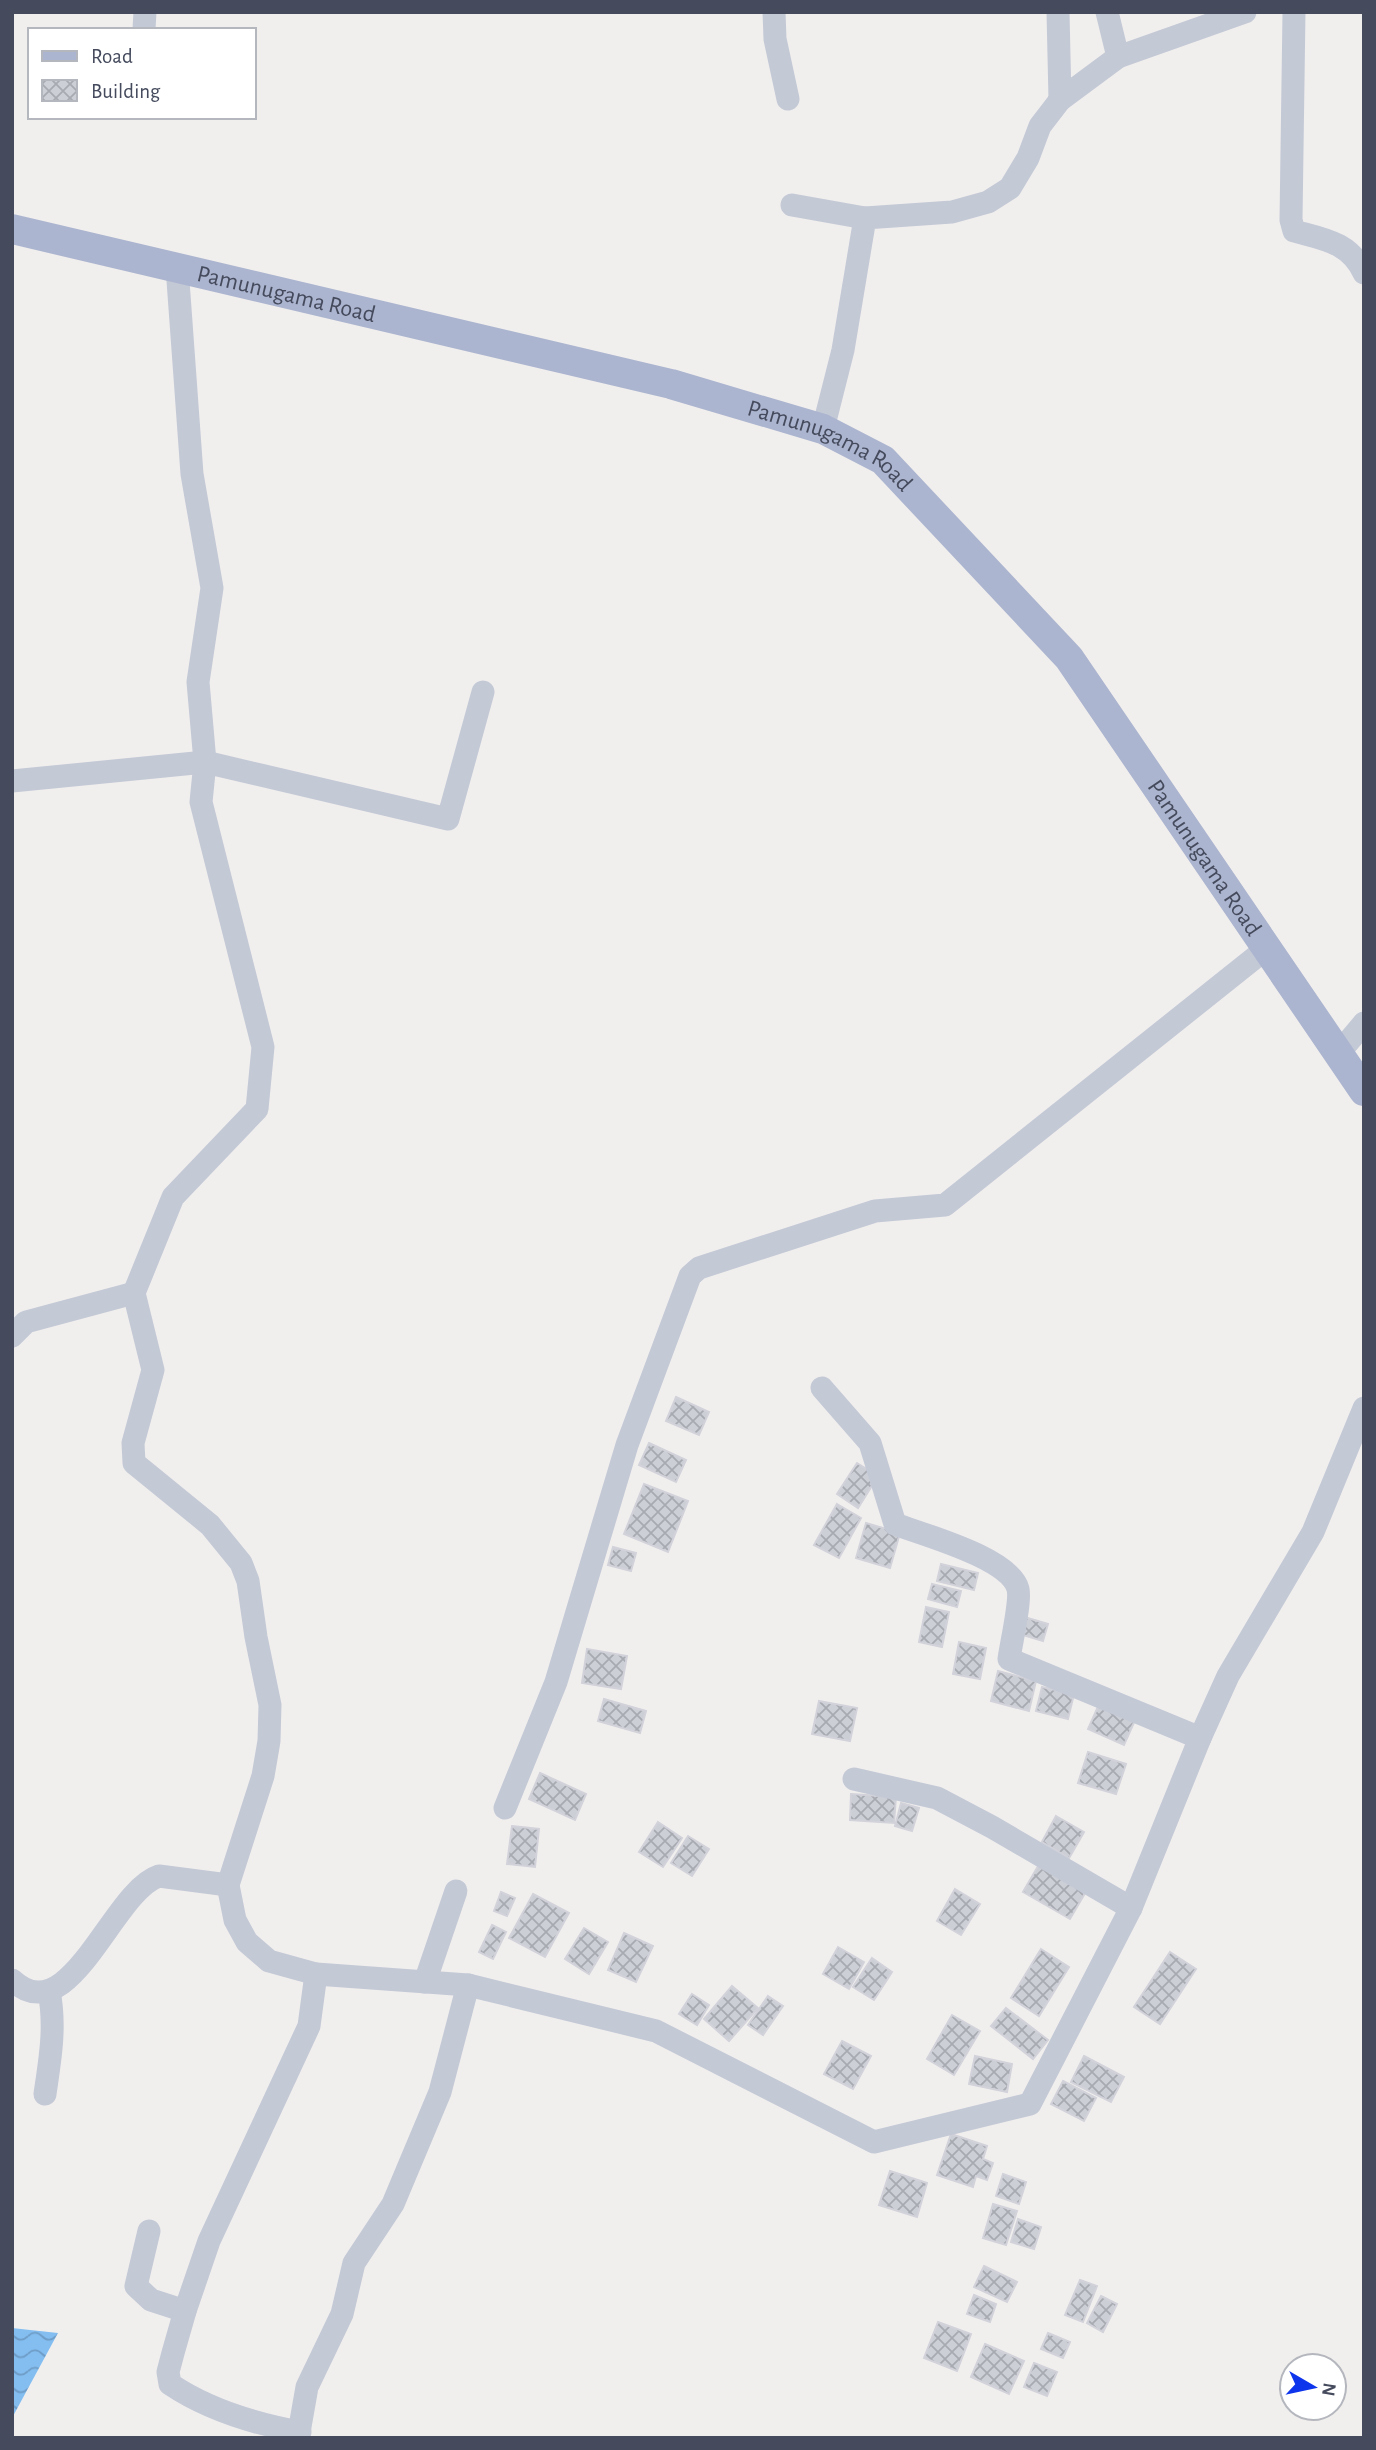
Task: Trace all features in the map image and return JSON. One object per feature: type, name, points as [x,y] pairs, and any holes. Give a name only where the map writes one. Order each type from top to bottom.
[{"type":"main road","name":"Pamunugama Road","points":[[12,229],[671,384],[823,429],[883,460],[1069,657],[1364,1091]]},
{"type":"street","points":[[774,12],[775,39],[788,99]]},
{"type":"street","points":[[1058,12],[1060,100]]},
{"type":"street","points":[[1107,12],[1118,57]]},
{"type":"street","points":[[792,205],[865,218],[952,212],[988,202],[1010,188],[1028,158],[1040,126],[1060,100],[1118,57],[1245,12]]},
{"type":"street","points":[[1294,12],[1291,220],[1294,231],[1333,241],[1357,259],[1364,273]]},
{"type":"street","points":[[823,429],[843,350],[865,218]]},
{"type":"street","points":[[177,268],[192,474],[212,588],[198,682],[205,762],[201,802],[263,1047],[257,1110],[173,1196],[134,1293],[153,1370],[133,1443],[134,1463],[210,1525],[241,1563],[248,1581],[270,1705],[269,1741],[263,1776],[228,1885],[235,1920],[247,1942],[269,1961],[316,1974],[468,1985],[656,2031],[874,2142],[1030,2104],[1131,1908],[1199,1738],[1228,1676],[1314,1532],[1364,1408]]},
{"type":"street","points":[[12,781],[205,762],[448,819],[482,692]]},
{"type":"street","points":[[505,1808],[556,1682],[627,1445],[690,1276],[699,1268],[875,1211],[945,1205],[1266,948]]},
{"type":"street","points":[[1338,1054],[1364,1023]]},
{"type":"street","points":[[12,1336],[26,1322],[134,1293]]},
{"type":"street","points":[[822,1388],[870,1443],[895,1524],[983,1556],[1013,1578],[1018,1590],[1009,1659],[1199,1738]]},
{"type":"street","points":[[855,1779],[937,1798],[1131,1908]]},
{"type":"street","points":[[12,1980],[32,1994],[49,1991],[77,1971],[127,1902],[148,1880],[159,1876],[228,1885]]},
{"type":"street","points":[[425,1982],[456,1891]]},
{"type":"street","points":[[316,1974],[309,2026],[209,2241],[168,2372],[170,2384],[188,2396],[267,2432],[299,2435],[307,2387],[342,2314],[354,2263],[393,2204],[440,2092],[468,1985]]},
{"type":"street","points":[[45,2094],[53,2039],[53,2010],[49,1991]]},
{"type":"street","points":[[149,2231],[136,2286],[151,2300],[185,2311]]},
{"type":"water","points":[[12,2328],[58,2333],[12,2418]]},
{"type":"building","points":[[676,1397],[709,1412],[699,1435],[666,1421]]},
{"type":"building","points":[[649,1443],[686,1460],[676,1482],[639,1465]]},
{"type":"building","points":[[857,1463],[878,1476],[858,1508],[837,1494]]},
{"type":"building","points":[[644,1484],[688,1501],[668,1552],[624,1534]]},
{"type":"building","points":[[837,1504],[861,1518],[839,1558],[814,1545]]},
{"type":"building","points":[[866,1523],[900,1533],[890,1568],[856,1558]]},
{"type":"building","points":[[613,1547],[636,1553],[631,1571],[608,1565]]},
{"type":"building","points":[[941,1564],[978,1573],[974,1590],[937,1581]]},
{"type":"building","points":[[932,1584],[961,1591],[957,1607],[928,1599]]},
{"type":"building","points":[[926,1607],[949,1612],[942,1647],[919,1642]]},
{"type":"building","points":[[1021,1616],[1048,1624],[1043,1641],[1016,1633]]},
{"type":"building","points":[[959,1642],[986,1648],[980,1679],[953,1674]]},
{"type":"building","points":[[587,1649],[627,1656],[621,1689],[582,1683]]},
{"type":"building","points":[[998,1671],[1036,1681],[1029,1711],[991,1701]]},
{"type":"building","points":[[1042,1687],[1074,1694],[1068,1719],[1036,1711]]},
{"type":"building","points":[[604,1699],[646,1711],[640,1733],[598,1721]]},
{"type":"building","points":[[819,1701],[857,1708],[850,1741],[812,1734]]},
{"type":"building","points":[[1100,1702],[1136,1718],[1124,1745],[1088,1729]]},
{"type":"building","points":[[1088,1752],[1126,1764],[1116,1794],[1078,1783]]},
{"type":"building","points":[[540,1773],[586,1794],[575,1820],[529,1799]]},
{"type":"building","points":[[851,1794],[896,1797],[894,1823],[850,1820]]},
{"type":"building","points":[[901,1803],[919,1808],[912,1831],[895,1826]]},
{"type":"building","points":[[1056,1816],[1084,1832],[1069,1858],[1042,1842]]},
{"type":"building","points":[[658,1822],[682,1838],[663,1867],[639,1852]]},
{"type":"building","points":[[512,1826],[539,1829],[535,1867],[507,1864]]},
{"type":"building","points":[[688,1836],[709,1849],[692,1876],[671,1863]]},
{"type":"building","points":[[1041,1861],[1088,1888],[1070,1919],[1023,1892]]},
{"type":"building","points":[[955,1889],[980,1904],[961,1935],[937,1921]]},
{"type":"building","points":[[501,1892],[515,1898],[507,1916],[494,1911]]},
{"type":"building","points":[[533,1894],[569,1913],[545,1957],[509,1938]]},
{"type":"building","points":[[492,1925],[506,1932],[493,1959],[479,1952]]},
{"type":"building","points":[[584,1928],[608,1942],[589,1974],[565,1959]]},
{"type":"building","points":[[624,1933],[653,1946],[636,1982],[608,1970]]},
{"type":"building","points":[[838,1947],[864,1962],[849,1989],[823,1974]]},
{"type":"building","points":[[1041,1949],[1069,1967],[1039,2016],[1011,1998]]},
{"type":"building","points":[[1170,1952],[1196,1969],[1160,2024],[1134,2007]]},
{"type":"building","points":[[872,1958],[892,1972],[874,2000],[853,1987]]},
{"type":"building","points":[[732,1986],[758,2008],[729,2041],[704,2019]]},
{"type":"building","points":[[692,1994],[709,2005],[697,2025],[679,2014]]},
{"type":"building","points":[[768,1996],[783,2006],[763,2035],[748,2025]]},
{"type":"building","points":[[1006,2008],[1048,2040],[1033,2059],[991,2026]]},
{"type":"building","points":[[952,2015],[980,2031],[954,2075],[927,2059]]},
{"type":"building","points":[[842,2041],[871,2056],[853,2089],[824,2074]]},
{"type":"building","points":[[975,2056],[1012,2064],[1007,2092],[969,2084]]},
{"type":"building","points":[[1084,2056],[1124,2077],[1111,2102],[1071,2082]]},
{"type":"building","points":[[1063,2081],[1096,2098],[1084,2121],[1051,2104]]},
{"type":"building","points":[[951,2134],[987,2146],[983,2159],[993,2163],[987,2180],[976,2176],[973,2187],[937,2175]]},
{"type":"building","points":[[890,2171],[927,2183],[917,2217],[879,2205]]},
{"type":"building","points":[[1003,2174],[1026,2182],[1019,2204],[996,2196]]},
{"type":"building","points":[[993,2204],[1017,2211],[1006,2245],[983,2238]]},
{"type":"building","points":[[1018,2219],[1041,2227],[1034,2249],[1011,2242]]},
{"type":"building","points":[[984,2266],[1017,2282],[1007,2302],[974,2287]]},
{"type":"building","points":[[1080,2280],[1097,2286],[1083,2322],[1065,2315]]},
{"type":"building","points":[[974,2295],[996,2304],[990,2322],[967,2314]]},
{"type":"building","points":[[1101,2296],[1117,2304],[1103,2332],[1087,2323]]},
{"type":"building","points":[[938,2322],[971,2334],[957,2371],[924,2358]]},
{"type":"building","points":[[1048,2333],[1070,2342],[1063,2358],[1041,2349]]},
{"type":"building","points":[[985,2344],[1024,2361],[1009,2394],[971,2377]]},
{"type":"building","points":[[1034,2363],[1057,2372],[1047,2396],[1024,2387]]}]
